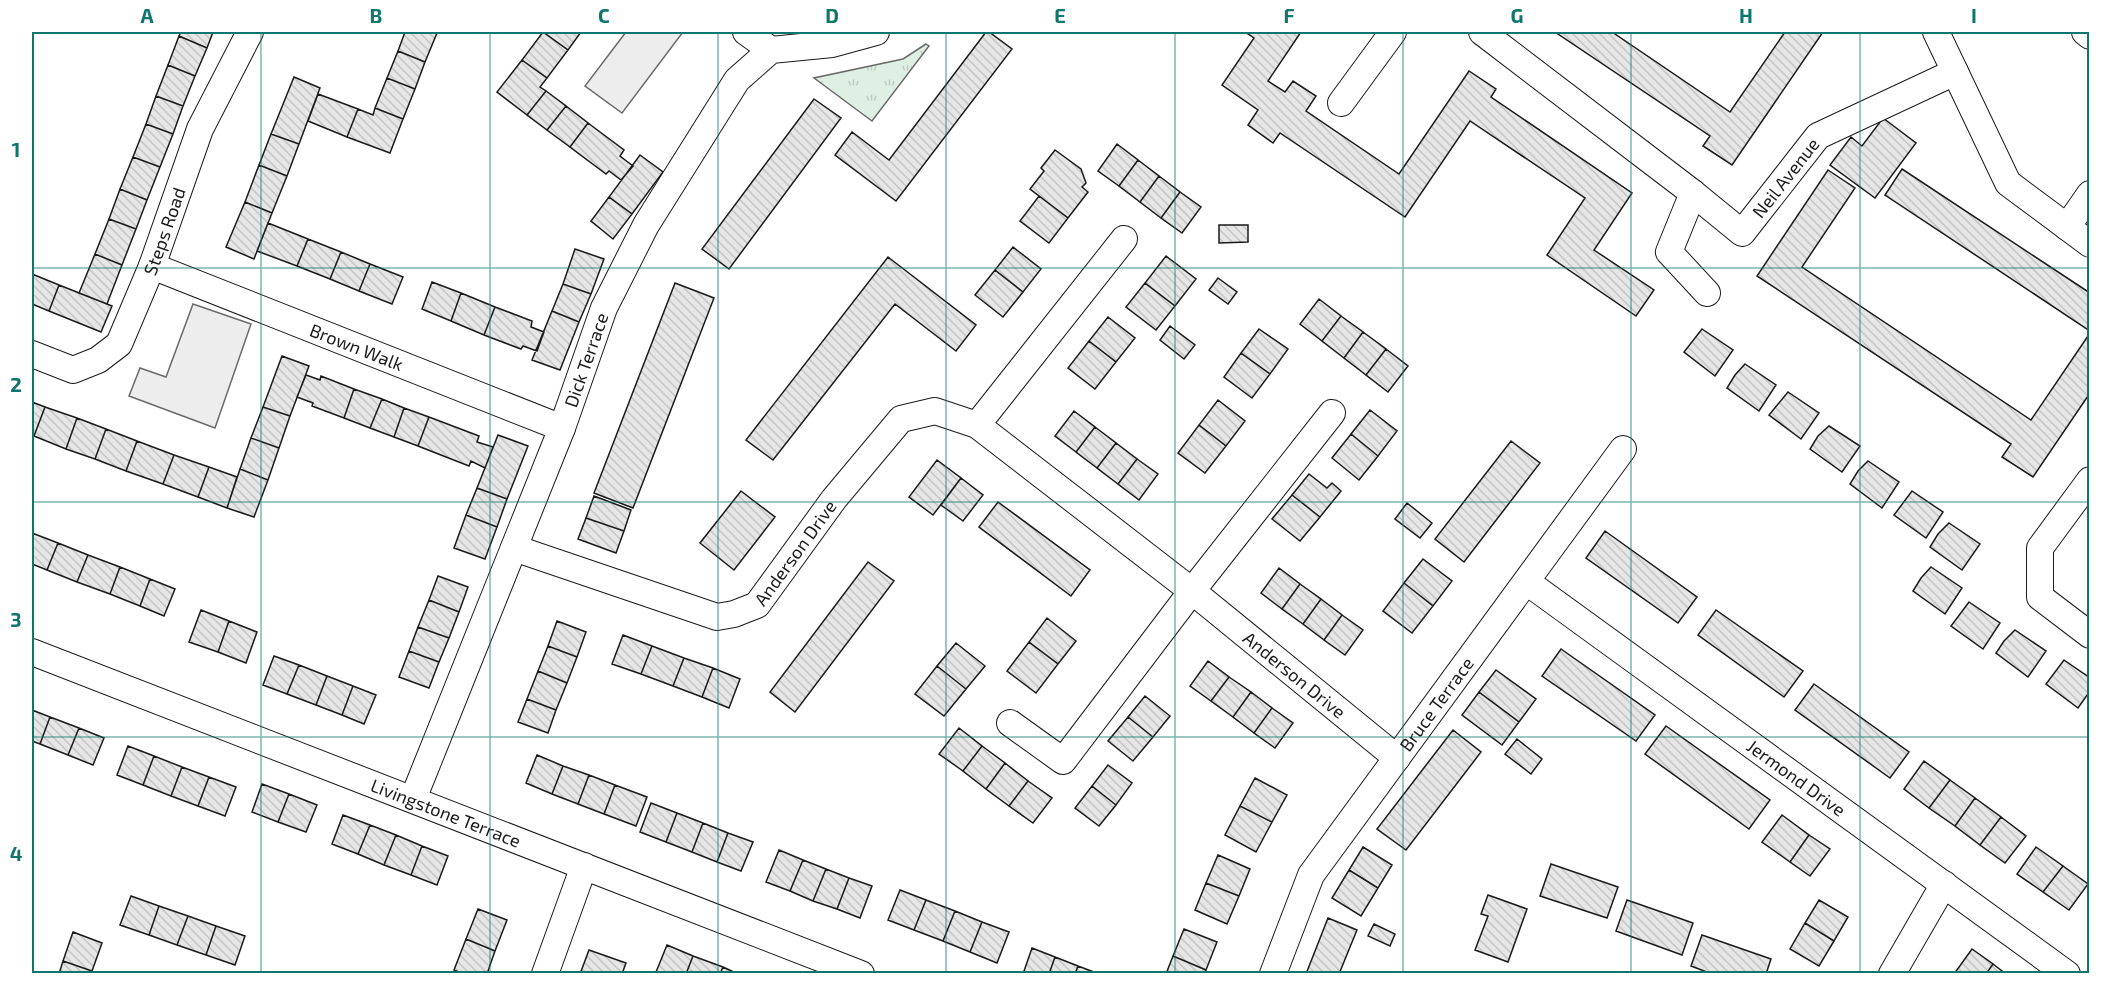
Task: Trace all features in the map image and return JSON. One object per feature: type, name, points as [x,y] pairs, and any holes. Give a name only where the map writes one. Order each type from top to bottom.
[{"type":"street","name":"Steps Road","points":[[32,354],[73,370],[98,360],[119,344],[152,266],[200,129],[250,32]]},
{"type":"street","points":[[746,32],[771,50],[832,44],[876,32]]},
{"type":"street","points":[[1341,103],[1393,32]]},
{"type":"street","name":"Neil Avenue","points":[[1482,32],[1742,233],[1818,136],[1955,72]]},
{"type":"street","points":[[1936,32],[2008,183],[2090,244]]},
{"type":"street","points":[[2085,32],[2090,36]]},
{"type":"street","name":"Dick Terrace","points":[[413,799],[562,428],[604,308],[646,225],[737,80],[771,50]]},
{"type":"street","points":[[1693,193],[1669,252],[1707,294]]},
{"type":"street","points":[[2067,227],[2090,194]]},
{"type":"street","points":[[977,425],[1125,239]]},
{"type":"street","name":"Brown Walk","points":[[152,266],[562,428]]},
{"type":"street","name":"Anderson Drive","points":[[514,548],[717,617],[734,614],[757,605],[834,499],[901,419],[935,411],[977,425],[1192,591],[1397,758]]},
{"type":"street","points":[[1010,723],[1063,761],[1192,591],[1332,413]]},
{"type":"street","name":"Bruce Terrace","points":[[1273,974],[1311,874],[1623,449]]},
{"type":"street","points":[[2090,480],[2040,548],[2040,597],[2090,635]]},
{"type":"street","name":"Jermond Drive","points":[[1527,582],[2067,974]]},
{"type":"street","name":"Livingstone Terrace","points":[[32,652],[861,974]]},
{"type":"street","points":[[545,974],[584,866]]},
{"type":"street","points":[[1892,974],[1944,884]]},
{"type":"green space","points":[[926,44],[929,46],[872,121],[814,78],[903,59]]},
{"type":"shaded area","points":[[626,32],[683,32],[622,113],[585,86]]},
{"type":"shaded area","points":[[193,304],[251,324],[215,428],[129,396],[140,368],[166,377]]},
{"type":"building","points":[[181,32],[213,32],[207,48],[179,36]]},
{"type":"building","points":[[405,32],[437,33],[425,62],[398,51]]},
{"type":"building","points":[[543,32],[581,32],[568,50]]},
{"type":"building","points":[[543,32],[568,50],[547,78],[522,60]]},
{"type":"building","points":[[986,32],[1012,49],[896,201],[835,155],[852,132],[889,160]]},
{"type":"building","points":[[1245,32],[1301,32],[1268,81],[1285,92],[1293,81],[1316,96],[1306,111],[1399,174],[1469,71],[1496,89],[1491,97],[1632,193],[1594,250],[1654,290],[1636,316],[1547,255],[1585,198],[1470,121],[1405,217],[1280,133],[1273,143],[1248,125],[1258,110],[1222,85],[1254,38]]},
{"type":"building","points":[[1555,32],[1612,32],[1730,112],[1785,32],[1823,32],[1732,165],[1703,146],[1710,136]]},
{"type":"building","points":[[179,36],[207,48],[195,76],[168,65]]},
{"type":"building","points":[[398,51],[425,62],[415,89],[387,78]]},
{"type":"building","points":[[522,60],[547,78],[540,87],[546,91],[527,115],[497,92]]},
{"type":"building","points":[[168,65],[195,76],[183,106],[156,96]]},
{"type":"building","points":[[294,77],[320,88],[299,144],[271,134]]},
{"type":"building","points":[[387,78],[415,89],[403,119],[375,108]]},
{"type":"building","points":[[546,91],[566,106],[547,130],[527,115]]},
{"type":"building","points":[[318,94],[358,109],[347,137],[308,121]]},
{"type":"building","points":[[156,96],[183,106],[173,134],[146,124]]},
{"type":"building","points":[[814,99],[841,118],[729,269],[702,249]]},
{"type":"building","points":[[566,106],[588,123],[570,147],[547,130]]},
{"type":"building","points":[[375,108],[403,119],[390,153],[347,137],[358,109],[373,115]]},
{"type":"building","points":[[1883,118],[1916,143],[1875,198],[1830,165],[1851,137],[1862,146]]},
{"type":"building","points":[[588,123],[624,150],[620,156],[633,166],[621,180],[609,171],[606,174],[570,147]]},
{"type":"building","points":[[146,124],[173,134],[160,167],[133,157]]},
{"type":"building","points":[[271,134],[299,144],[287,176],[259,165]]},
{"type":"building","points":[[1117,144],[1138,160],[1119,186],[1098,171]]},
{"type":"building","points":[[1055,150],[1081,169],[1086,183],[1082,187],[1088,192],[1068,218],[1030,189],[1044,171],[1041,168]]},
{"type":"building","points":[[640,155],[663,172],[632,214],[609,197]]},
{"type":"building","points":[[133,157],[160,167],[147,200],[120,189]]},
{"type":"building","points":[[1138,160],[1159,176],[1140,202],[1119,186]]},
{"type":"building","points":[[259,165],[287,176],[272,213],[245,202]]},
{"type":"building","points":[[1902,169],[2090,293],[2090,331],[1885,195]]},
{"type":"building","points":[[1828,170],[1855,188],[1802,267],[2031,420],[2090,333],[2090,393],[2033,477],[2002,457],[2011,444],[1757,276]]},
{"type":"building","points":[[1159,176],[1180,192],[1161,218],[1140,202]]},
{"type":"building","points":[[120,189],[147,200],[136,229],[109,219]]},
{"type":"building","points":[[1180,192],[1201,207],[1182,233],[1161,218]]},
{"type":"building","points":[[1039,196],[1068,218],[1049,243],[1020,221]]},
{"type":"building","points":[[609,197],[632,214],[613,239],[591,221]]},
{"type":"building","points":[[245,202],[272,213],[254,259],[226,247]]},
{"type":"building","points":[[109,219],[136,229],[122,265],[95,254]]},
{"type":"building","points":[[268,223],[308,239],[297,266],[257,251]]},
{"type":"building","points":[[1219,225],[1248,225],[1248,242],[1219,243]]},
{"type":"building","points":[[308,239],[341,252],[330,279],[297,266]]},
{"type":"building","points":[[1013,247],[1041,269],[1023,292],[995,270]]},
{"type":"building","points":[[575,249],[604,259],[591,294],[563,284]]},
{"type":"building","points":[[341,252],[370,264],[359,291],[330,279]]},
{"type":"building","points":[[95,254],[122,265],[107,304],[79,293]]},
{"type":"building","points":[[1166,256],[1196,279],[1175,306],[1145,283]]},
{"type":"building","points":[[888,257],[976,325],[956,351],[895,304],[773,460],[746,440]]},
{"type":"building","points":[[370,264],[403,277],[392,304],[359,291]]},
{"type":"building","points":[[995,270],[1023,292],[1003,317],[975,295]]},
{"type":"building","points":[[32,274],[59,285],[49,311],[32,304]]},
{"type":"building","points":[[1218,278],[1237,292],[1228,304],[1209,290]]},
{"type":"building","points":[[432,282],[461,293],[451,321],[422,309]]},
{"type":"building","points":[[675,283],[714,298],[633,508],[594,493]]},
{"type":"building","points":[[1145,283],[1175,306],[1156,330],[1126,307]]},
{"type":"building","points":[[563,284],[591,294],[579,322],[552,311]]},
{"type":"building","points":[[59,285],[112,306],[101,332],[49,311]]},
{"type":"building","points":[[461,293],[495,307],[484,335],[451,321]]},
{"type":"building","points":[[1319,299],[1341,316],[1322,341],[1300,324]]},
{"type":"building","points":[[495,307],[532,321],[531,327],[544,332],[537,351],[523,346],[521,349],[484,335]]},
{"type":"building","points":[[552,311],[579,322],[560,370],[532,360]]},
{"type":"building","points":[[1341,316],[1363,332],[1344,358],[1322,341]]},
{"type":"building","points":[[1108,317],[1135,338],[1116,362],[1089,341]]},
{"type":"building","points":[[1170,326],[1195,345],[1184,359],[1160,340]]},
{"type":"building","points":[[1259,329],[1288,349],[1270,374],[1241,353]]},
{"type":"building","points":[[1702,329],[1733,350],[1715,376],[1684,352]]},
{"type":"building","points":[[1363,332],[1386,349],[1366,375],[1344,358]]},
{"type":"building","points":[[1089,341],[1116,362],[1095,389],[1068,368]]},
{"type":"building","points":[[1386,349],[1408,366],[1388,392],[1366,375]]},
{"type":"building","points":[[1241,353],[1270,374],[1252,398],[1224,377]]},
{"type":"building","points":[[282,356],[309,366],[290,416],[263,407]]},
{"type":"building","points":[[1745,364],[1776,385],[1759,411],[1727,388]]},
{"type":"building","points":[[306,375],[320,380],[321,376],[354,389],[344,418],[312,406],[313,403],[297,397]]},
{"type":"building","points":[[354,389],[382,399],[370,428],[344,418]]},
{"type":"building","points":[[1788,392],[1819,413],[1801,439],[1769,415]]},
{"type":"building","points":[[382,399],[404,408],[394,437],[370,428]]},
{"type":"building","points":[[1218,400],[1245,421],[1226,446],[1199,425]]},
{"type":"building","points":[[32,402],[45,407],[34,436],[32,435]]},
{"type":"building","points":[[45,407],[77,418],[66,449],[34,436]]},
{"type":"building","points":[[263,407],[290,416],[279,448],[251,438]]},
{"type":"building","points":[[404,408],[429,417],[418,446],[394,437]]},
{"type":"building","points":[[1370,410],[1397,431],[1378,456],[1351,434]]},
{"type":"building","points":[[1074,411],[1095,427],[1076,452],[1055,436]]},
{"type":"building","points":[[429,417],[479,436],[477,442],[493,447],[485,468],[471,461],[469,466],[418,446]]},
{"type":"building","points":[[77,418],[106,429],[95,459],[66,449]]},
{"type":"building","points":[[1199,425],[1226,446],[1205,473],[1178,453]]},
{"type":"building","points":[[1829,426],[1860,446],[1842,472],[1810,449],[1818,436]]},
{"type":"building","points":[[1095,427],[1116,443],[1097,468],[1076,452]]},
{"type":"building","points":[[106,429],[137,441],[126,471],[95,459]]},
{"type":"building","points":[[1351,434],[1378,456],[1359,480],[1332,458]]},
{"type":"building","points":[[498,435],[528,446],[507,499],[477,488]]},
{"type":"building","points":[[251,438],[279,448],[268,480],[240,469]]},
{"type":"building","points":[[137,441],[174,455],[163,484],[126,471]]},
{"type":"building","points":[[1511,441],[1540,463],[1464,562],[1435,539]]},
{"type":"building","points":[[1116,443],[1137,459],[1118,484],[1097,468]]},
{"type":"building","points":[[174,455],[209,467],[198,497],[163,484]]},
{"type":"building","points":[[1137,459],[1158,474],[1139,500],[1118,484]]},
{"type":"building","points":[[937,460],[961,478],[933,515],[909,497]]},
{"type":"building","points":[[1868,461],[1899,482],[1882,508],[1850,484]]},
{"type":"building","points":[[209,467],[237,477],[227,508],[198,497]]},
{"type":"building","points":[[240,469],[268,480],[254,517],[227,508]]},
{"type":"building","points":[[1309,474],[1327,488],[1332,483],[1341,491],[1320,517],[1292,495]]},
{"type":"building","points":[[961,478],[983,495],[963,521],[941,505]]},
{"type":"building","points":[[477,488],[507,499],[497,527],[466,515]]},
{"type":"building","points":[[741,491],[775,517],[734,570],[700,543]]},
{"type":"building","points":[[1912,491],[1943,512],[1926,538],[1894,515]]},
{"type":"building","points":[[1292,495],[1320,517],[1300,541],[1272,519]]},
{"type":"building","points":[[594,496],[631,510],[624,531],[586,518]]},
{"type":"building","points":[[998,502],[1090,570],[1071,596],[979,527]]},
{"type":"building","points":[[1407,503],[1432,523],[1420,538],[1395,519]]},
{"type":"building","points":[[466,515],[497,527],[485,559],[454,548]]},
{"type":"building","points":[[586,518],[624,531],[616,553],[578,539]]},
{"type":"building","points":[[1949,523],[1980,544],[1962,570],[1930,547]]},
{"type":"building","points":[[1605,531],[1697,597],[1678,623],[1586,558]]},
{"type":"building","points":[[32,533],[58,543],[47,570],[32,564]]},
{"type":"building","points":[[58,543],[88,555],[77,582],[47,570]]},
{"type":"building","points":[[88,555],[120,567],[110,594],[77,582]]},
{"type":"building","points":[[1423,559],[1452,581],[1433,606],[1404,583]]},
{"type":"building","points":[[868,562],[894,581],[795,712],[770,692]]},
{"type":"building","points":[[120,567],[150,579],[140,606],[110,594]]},
{"type":"building","points":[[1931,567],[1962,588],[1945,614],[1913,591]]},
{"type":"building","points":[[1279,568],[1300,584],[1282,609],[1261,593]]},
{"type":"building","points":[[438,576],[468,587],[459,612],[429,600]]},
{"type":"building","points":[[150,579],[175,589],[164,616],[140,606]]},
{"type":"building","points":[[1404,583],[1433,606],[1412,633],[1383,611]]},
{"type":"building","points":[[1300,584],[1321,599],[1303,624],[1282,609]]},
{"type":"building","points":[[1321,599],[1342,615],[1324,640],[1303,624]]},
{"type":"building","points":[[429,600],[459,612],[449,638],[418,627]]},
{"type":"building","points":[[1969,602],[2000,623],[1983,649],[1951,626]]},
{"type":"building","points":[[201,610],[229,621],[218,652],[189,642]]},
{"type":"building","points":[[1716,610],[1803,671],[1784,697],[1698,635]]},
{"type":"building","points":[[1342,615],[1363,630],[1345,655],[1324,640]]},
{"type":"building","points":[[1047,618],[1076,641],[1058,664],[1029,642]]},
{"type":"building","points":[[229,621],[257,632],[246,663],[218,652]]},
{"type":"building","points":[[557,621],[586,632],[577,657],[548,646]]},
{"type":"building","points":[[418,627],[449,638],[439,662],[409,651]]},
{"type":"building","points":[[2015,630],[2046,651],[2028,677],[1996,653]]},
{"type":"building","points":[[623,635],[652,646],[641,674],[612,664]]},
{"type":"building","points":[[1029,642],[1058,664],[1036,693],[1007,671]]},
{"type":"building","points":[[956,643],[985,666],[966,689],[937,666]]},
{"type":"building","points":[[548,646],[577,657],[567,683],[538,671]]},
{"type":"building","points":[[652,646],[684,658],[673,686],[641,674]]},
{"type":"building","points":[[1561,649],[1655,715],[1636,741],[1542,676]]},
{"type":"building","points":[[409,651],[439,662],[429,688],[399,677]]},
{"type":"building","points":[[274,656],[299,665],[287,694],[263,685]]},
{"type":"building","points":[[684,658],[713,668],[702,697],[673,686]]},
{"type":"building","points":[[2064,660],[2090,678],[2090,691],[2078,708],[2046,684]]},
{"type":"building","points":[[1208,661],[1229,677],[1211,701],[1190,686]]},
{"type":"building","points":[[299,665],[327,676],[316,705],[287,694]]},
{"type":"building","points":[[937,666],[966,689],[944,716],[915,694]]},
{"type":"building","points":[[713,668],[740,679],[729,708],[702,697]]},
{"type":"building","points":[[1496,670],[1536,699],[1519,722],[1479,692]]},
{"type":"building","points":[[538,671],[567,683],[556,710],[527,699]]},
{"type":"building","points":[[327,676],[353,686],[342,715],[316,705]]},
{"type":"building","points":[[1229,677],[1251,692],[1233,717],[1211,701]]},
{"type":"building","points":[[1814,684],[1909,752],[1890,778],[1795,710]]},
{"type":"building","points":[[353,686],[376,695],[364,724],[342,715]]},
{"type":"building","points":[[1251,692],[1272,708],[1254,733],[1233,717]]},
{"type":"building","points":[[1479,692],[1519,722],[1502,745],[1462,715]]},
{"type":"building","points":[[1145,696],[1170,716],[1153,737],[1128,717]]},
{"type":"building","points":[[527,699],[556,710],[548,733],[518,722]]},
{"type":"building","points":[[1272,708],[1293,723],[1275,748],[1254,733]]},
{"type":"building","points":[[32,710],[50,717],[40,744],[32,741]]},
{"type":"building","points":[[50,717],[79,728],[68,755],[40,744]]},
{"type":"building","points":[[1128,717],[1153,737],[1133,761],[1108,741]]},
{"type":"building","points":[[1666,726],[1770,800],[1749,829],[1645,754]]},
{"type":"building","points":[[79,728],[104,738],[93,765],[68,755]]},
{"type":"building","points":[[959,728],[982,746],[963,771],[939,754]]},
{"type":"building","points":[[1453,730],[1481,752],[1406,850],[1377,829]]},
{"type":"building","points":[[1517,739],[1542,759],[1531,774],[1505,754]]},
{"type":"building","points":[[128,746],[154,756],[143,785],[117,775]]},
{"type":"building","points":[[982,746],[1005,763],[986,789],[963,771]]},
{"type":"building","points":[[537,755],[563,766],[552,794],[526,783]]},
{"type":"building","points":[[154,756],[182,767],[171,796],[143,785]]},
{"type":"building","points":[[1924,761],[1950,780],[1929,808],[1904,789]]},
{"type":"building","points":[[1005,763],[1028,781],[1009,806],[986,789]]},
{"type":"building","points":[[1108,765],[1132,783],[1116,805],[1092,786]]},
{"type":"building","points":[[563,766],[589,775],[578,804],[552,794]]},
{"type":"building","points":[[182,767],[209,777],[198,806],[171,796]]},
{"type":"building","points":[[589,775],[615,785],[604,814],[578,804]]},
{"type":"building","points":[[209,777],[236,787],[225,816],[198,806]]},
{"type":"building","points":[[1255,778],[1287,795],[1272,822],[1240,806]]},
{"type":"building","points":[[1950,780],[1975,798],[1955,826],[1929,808]]},
{"type":"building","points":[[1028,781],[1052,798],[1033,823],[1009,806]]},
{"type":"building","points":[[262,784],[289,794],[278,822],[252,812]]},
{"type":"building","points":[[615,785],[647,797],[636,826],[604,814]]},
{"type":"building","points":[[1092,786],[1116,805],[1099,826],[1075,808]]},
{"type":"building","points":[[289,794],[317,805],[306,832],[278,822]]},
{"type":"building","points":[[1975,798],[2001,817],[1980,845],[1955,826]]},
{"type":"building","points":[[651,803],[677,813],[666,842],[640,832]]},
{"type":"building","points":[[1240,806],[1272,822],[1256,852],[1225,835]]},
{"type":"building","points":[[677,813],[703,823],[692,852],[666,842]]},
{"type":"building","points":[[343,815],[370,825],[358,854],[332,844]]},
{"type":"building","points":[[1782,815],[1809,835],[1790,862],[1762,842]]},
{"type":"building","points":[[2001,817],[2026,836],[2005,863],[1980,845]]},
{"type":"building","points":[[703,823],[728,833],[717,862],[692,852]]},
{"type":"building","points":[[370,825],[396,835],[384,865],[358,854]]},
{"type":"building","points":[[728,833],[753,842],[741,871],[717,862]]},
{"type":"building","points":[[396,835],[422,846],[411,875],[384,865]]},
{"type":"building","points":[[1809,835],[1830,849],[1810,876],[1790,862]]},
{"type":"building","points":[[422,846],[448,856],[437,885],[411,875]]},
{"type":"building","points":[[1363,847],[1392,865],[1378,888],[1349,870]]},
{"type":"building","points":[[2036,847],[2063,866],[2043,892],[2017,874]]},
{"type":"building","points":[[779,850],[803,860],[790,891],[766,882]]},
{"type":"building","points":[[1218,855],[1250,869],[1239,896],[1206,883]]},
{"type":"building","points":[[803,860],[826,869],[813,901],[790,891]]},
{"type":"building","points":[[1551,864],[1618,887],[1607,918],[1540,896]]},
{"type":"building","points":[[2063,866],[2088,884],[2069,910],[2043,892]]},
{"type":"building","points":[[826,869],[849,878],[837,909],[813,901]]},
{"type":"building","points":[[1349,870],[1378,888],[1361,916],[1332,898]]},
{"type":"building","points":[[849,878],[872,886],[860,918],[837,909]]},
{"type":"building","points":[[1206,883],[1239,896],[1227,924],[1195,910]]},
{"type":"building","points":[[900,890],[926,900],[914,930],[888,920]]},
{"type":"building","points":[[1488,895],[1527,909],[1508,962],[1475,950],[1488,916],[1481,914]]},
{"type":"building","points":[[131,896],[159,906],[149,935],[120,925]]},
{"type":"building","points":[[926,900],[955,911],[943,941],[914,930]]},
{"type":"building","points":[[1627,900],[1693,923],[1682,955],[1616,931]]},
{"type":"building","points":[[1819,900],[1848,917],[1834,941],[1805,923]]},
{"type":"building","points":[[159,906],[188,916],[177,945],[149,935]]},
{"type":"building","points":[[478,909],[507,920],[495,951],[466,939]]},
{"type":"building","points":[[955,911],[982,922],[970,952],[943,941]]},
{"type":"building","points":[[188,916],[216,926],[206,955],[177,945]]},
{"type":"building","points":[[1328,918],[1357,930],[1339,974],[1306,974]]},
{"type":"building","points":[[982,922],[1009,932],[997,963],[970,952]]},
{"type":"building","points":[[1805,923],[1834,941],[1819,966],[1790,949]]},
{"type":"building","points":[[1374,924],[1395,934],[1390,946],[1368,936]]},
{"type":"building","points":[[216,926],[245,936],[235,965],[206,955]]},
{"type":"building","points":[[1184,929],[1217,942],[1206,970],[1173,956]]},
{"type":"building","points":[[73,932],[102,943],[92,971],[63,961]]},
{"type":"building","points":[[1702,935],[1771,959],[1766,974],[1712,974],[1691,966]]},
{"type":"building","points":[[466,939],[495,951],[487,974],[463,974],[454,970]]},
{"type":"building","points":[[667,945],[693,956],[686,974],[656,972]]},
{"type":"building","points":[[1032,948],[1055,957],[1049,974],[1023,974]]},
{"type":"building","points":[[1972,949],[1993,964],[1986,974],[1954,974]]},
{"type":"building","points":[[589,950],[626,963],[622,974],[580,974]]},
{"type":"building","points":[[693,956],[723,967],[720,974],[686,974]]},
{"type":"building","points":[[1173,956],[1206,970],[1204,974],[1166,974]]},
{"type":"building","points":[[1055,957],[1078,966],[1075,974],[1049,974]]},
{"type":"building","points":[[63,961],[92,971],[92,974],[59,974]]},
{"type":"building","points":[[1993,964],[2006,974],[1986,974]]},
{"type":"building","points":[[1078,966],[1099,974],[1075,974]]},
{"type":"building","points":[[723,967],[738,974],[720,974]]}]
